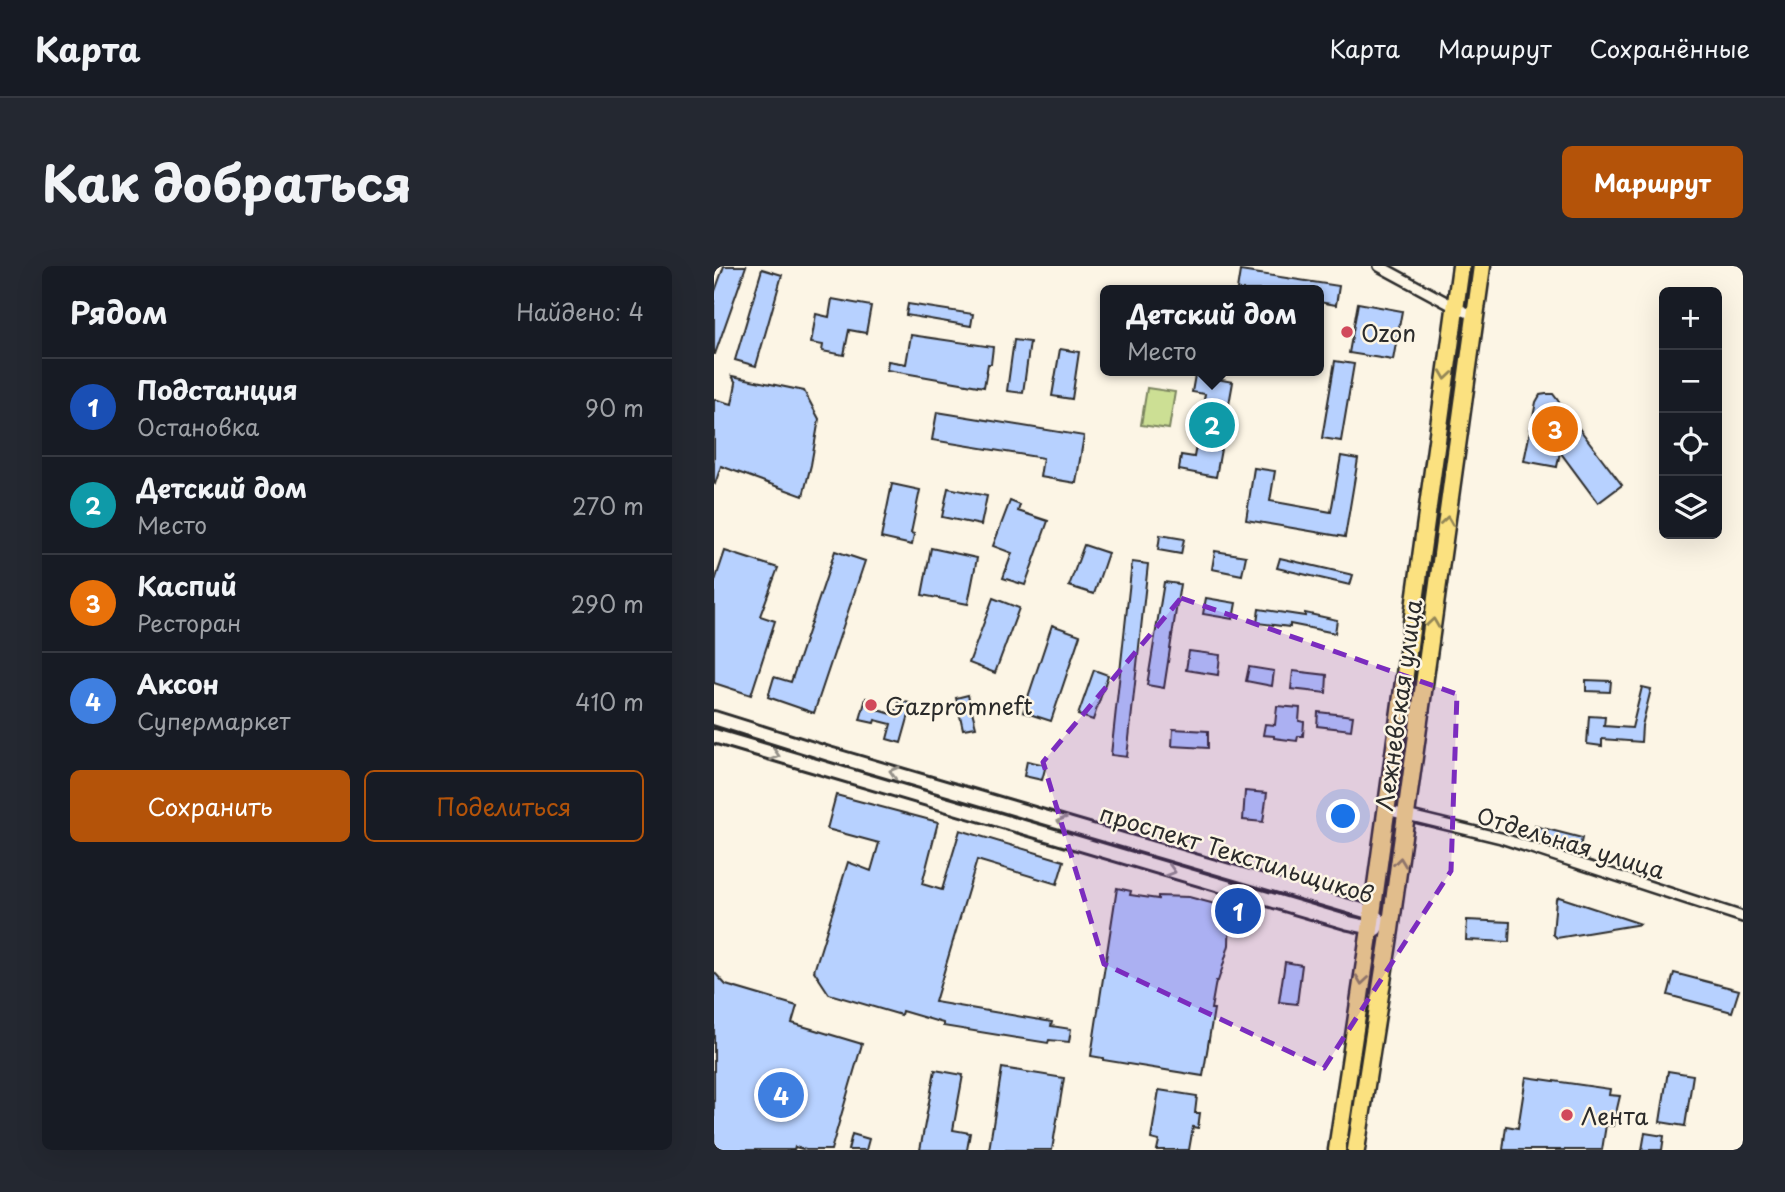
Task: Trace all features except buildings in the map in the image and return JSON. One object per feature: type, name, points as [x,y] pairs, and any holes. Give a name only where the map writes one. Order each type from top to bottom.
[{"type":"highway","name":"Лежневская улица","points":[[1337,1150],[1461,266]]},
{"type":"highway","name":"Лежневская улица","points":[[1356,1150],[1390,930],[1482,266]]},
{"type":"main road","name":"проспект Текстильщиков","points":[[714,718],[1371,921],[1390,930]]},
{"type":"main road","name":"проспект Текстильщиков","points":[[714,736],[1371,921]]},
{"type":"street","points":[[1379,266],[1475,316]]},
{"type":"street","name":"Отдельная улица","points":[[1386,810],[1501,838],[1743,917]]},
{"type":"highlighted area","points":[[1181,598],[1457,694],[1451,871],[1324,1068],[1104,964],[1043,762]]},
{"type":"green space","points":[[1147,388],[1175,392],[1169,429],[1141,425]]},
{"type":"place","name":"Ozon","points":[[1347,332]]},
{"type":"place","name":"Детский дом","points":[[1212,425]]},
{"type":"place","name":"Каспий","points":[[1555,429]]},
{"type":"place","name":"Gazpromneft","points":[[871,705]]},
{"type":"place","name":"Подстанция","points":[[1238,911]]},
{"type":"place","name":"Аксон","points":[[781,1095]]},
{"type":"place","name":"Лента","points":[[1567,1115]]}]
